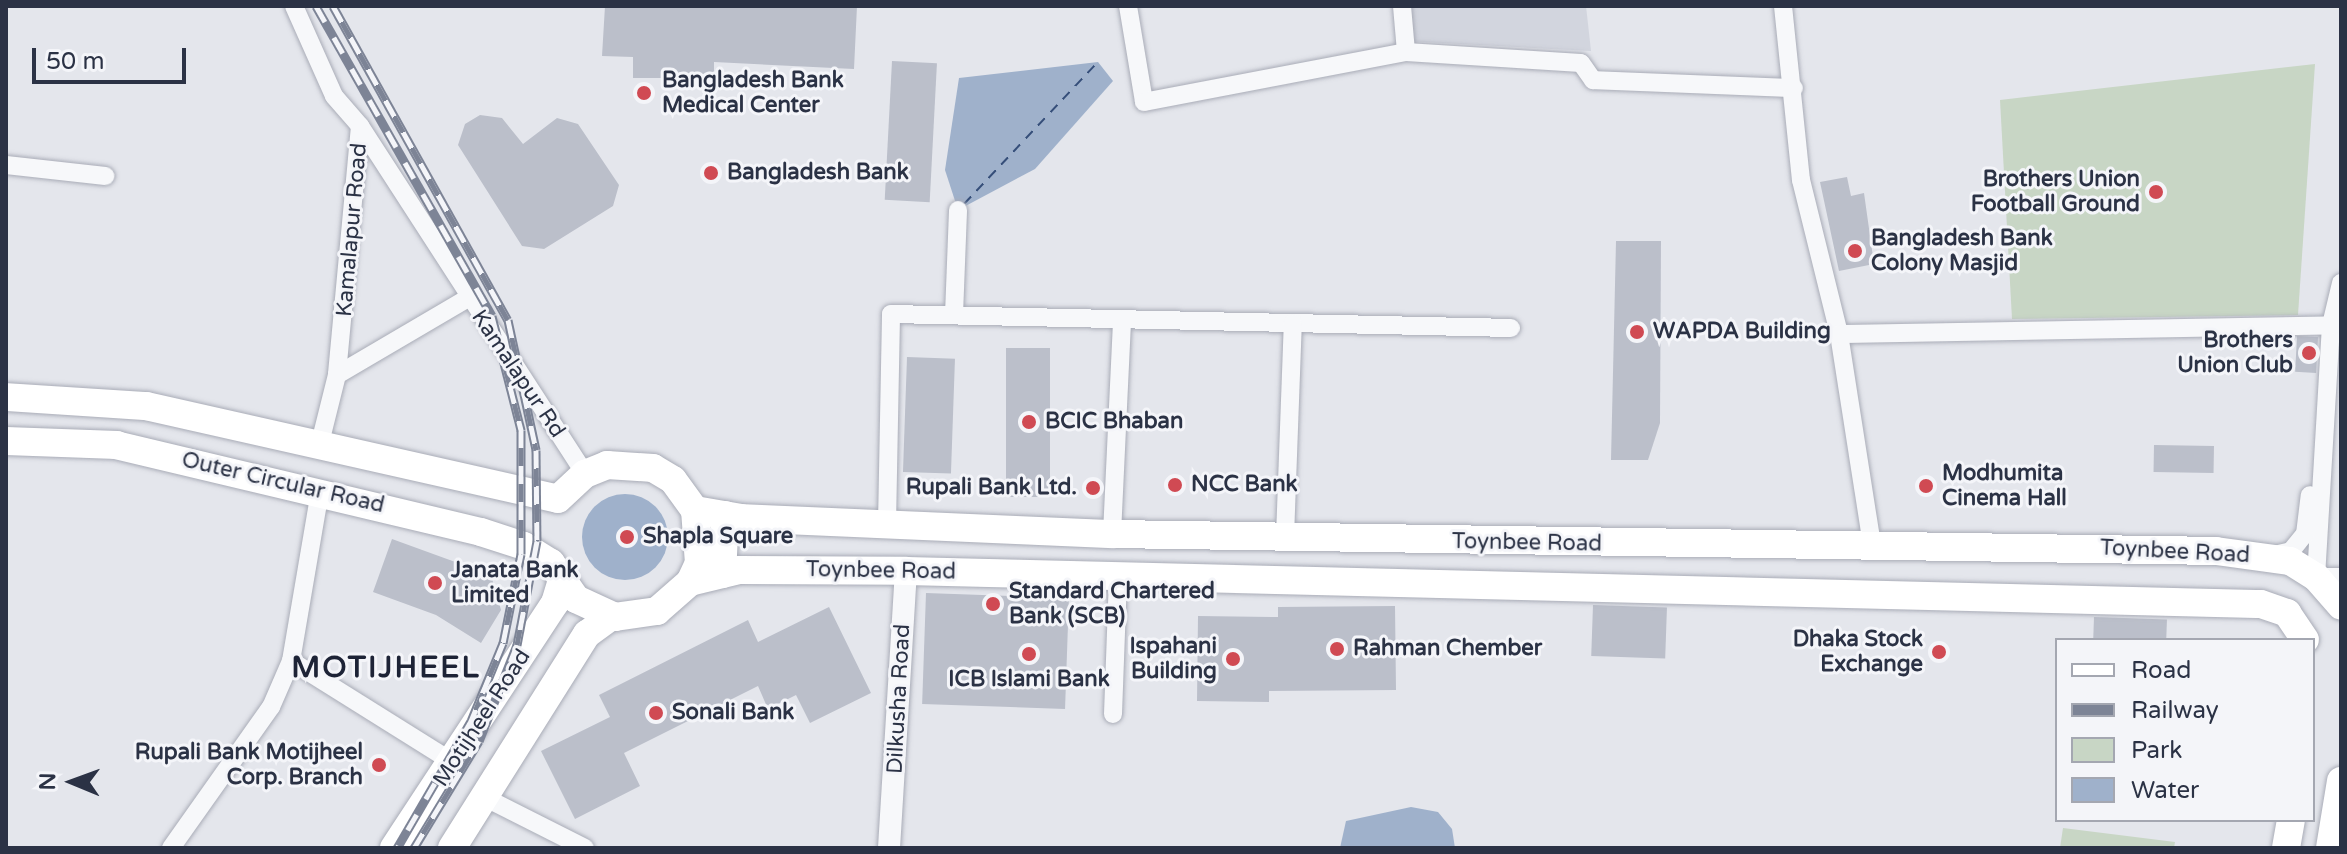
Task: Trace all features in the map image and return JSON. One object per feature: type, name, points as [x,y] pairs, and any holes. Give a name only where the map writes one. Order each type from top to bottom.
[{"type":"main road","name":"Outer Circular Road","points":[[6,397],[146,406],[558,499],[585,474]]},
{"type":"main road","name":"Outer Circular Road","points":[[6,441],[117,445],[320,491],[524,546],[556,573]]},
{"type":"main road","points":[[556,573],[576,599],[612,616],[657,611],[690,582],[701,544],[695,510],[673,480],[653,468],[607,465],[585,474]]},
{"type":"main road","name":"Toynbee Road","points":[[695,510],[725,515],[1112,534],[1872,545],[2267,557],[2290,561],[2329,577],[2341,606]]},
{"type":"main road","points":[[722,574],[725,515]]},
{"type":"main road","name":"Toynbee Road","points":[[690,582],[722,574],[906,571],[2261,604],[2287,613],[2304,638]]},
{"type":"main road","name":"Motijheel Road","points":[[394,848],[454,763],[555,603],[556,573]]},
{"type":"main road","name":"Motijheel Road","points":[[452,848],[587,634],[612,616]]},
{"type":"main road","points":[[2330,848],[2341,781]]},
{"type":"main road","points":[[2286,848],[2291,822]]},
{"type":"street","name":"Kamalapur Road","points":[[294,6],[334,96],[360,126],[337,375]]},
{"type":"street","points":[[1128,6],[1144,102],[1406,52],[1581,63],[1593,80],[1794,88]]},
{"type":"street","points":[[1402,6],[1406,52]]},
{"type":"street","points":[[1783,6],[1794,88],[1801,180],[1839,334],[1872,545]]},
{"type":"street","points":[[360,126],[468,298]]},
{"type":"street","points":[[6,165],[105,176]]},
{"type":"street","points":[[954,315],[958,210]]},
{"type":"street","points":[[2329,577],[2324,439],[2331,325],[2341,283]]},
{"type":"street","name":"Kamalapur Rd","points":[[337,375],[468,298],[585,474]]},
{"type":"street","points":[[887,524],[891,314],[1511,328]]},
{"type":"street","points":[[1112,534],[1122,319]]},
{"type":"street","points":[[1285,537],[1293,323]]},
{"type":"street","points":[[1839,334],[2331,325]]},
{"type":"street","points":[[320,443],[337,375]]},
{"type":"street","points":[[2267,557],[2291,551],[2305,534],[2313,461],[2324,439]]},
{"type":"street","points":[[171,848],[271,707],[291,661],[320,491]]},
{"type":"street","name":"Dilkusha Road","points":[[873,848],[890,838],[906,571]]},
{"type":"street","points":[[1113,714],[1118,577]]},
{"type":"street","points":[[291,661],[454,763]]},
{"type":"street","points":[[484,797],[585,848]]},
{"type":"shaded area","points":[[1402,6],[1586,6],[1591,51],[1406,41]]},
{"type":"green space","name":"Brothers Union Football Ground","points":[[2315,64],[2298,315],[2012,319],[2000,100]]},
{"type":"green space","points":[[2063,828],[2175,842],[2174,848],[2060,848]]},
{"type":"water","points":[[1098,62],[1113,81],[1035,169],[958,210],[945,170],[959,78]]},
{"type":"water","name":"Shapla Square","points":[[617,494],[633,494],[656,506],[665,520],[668,537],[665,554],[656,568],[633,580],[617,580],[601,573],[589,561],[582,545],[582,529],[589,513],[601,501]]},
{"type":"water","points":[[1411,807],[1438,812],[1452,829],[1455,848],[1340,848],[1346,821]]},
{"type":"building","points":[[605,6],[857,6],[854,69],[714,62],[714,78],[633,78],[633,57],[602,56]]},
{"type":"building","points":[[892,61],[937,63],[930,202],[885,200]]},
{"type":"building","points":[[480,115],[502,118],[523,144],[557,118],[578,124],[619,185],[613,206],[544,249],[522,246],[458,145],[465,124]]},
{"type":"building","name":"Bangladesh Bank Colony Masjid","points":[[1847,177],[1851,196],[1864,193],[1874,264],[1839,271],[1820,182]]},
{"type":"building","name":"WAPDA Building","points":[[1616,241],[1661,241],[1660,423],[1648,460],[1611,460]]},
{"type":"building","name":"Brothers Union Club","points":[[2297,336],[2318,337],[2316,373],[2295,372]]},
{"type":"building","name":"BCIC Bhaban","points":[[1006,348],[1050,348],[1050,497],[1006,497]]},
{"type":"building","points":[[907,357],[955,359],[951,474],[903,472]]},
{"type":"building","points":[[2154,445],[2214,446],[2214,473],[2154,472]]},
{"type":"building","name":"Janata Bank Limited","points":[[392,539],[491,575],[501,610],[481,643],[436,615],[373,592]]},
{"type":"building","points":[[926,593],[1069,598],[1065,709],[922,704]]},
{"type":"building","points":[[1593,605],[1667,608],[1665,659],[1591,656]]},
{"type":"building","points":[[1395,606],[1396,690],[1269,691],[1269,702],[1197,701],[1198,616],[1278,617],[1278,607]]},
{"type":"building","name":"Sonali Bank","points":[[829,607],[871,693],[810,723],[796,695],[768,709],[758,686],[624,753],[640,786],[575,819],[541,751],[610,717],[599,695],[748,620],[758,642]]},
{"type":"building","points":[[2094,617],[2167,620],[2166,638],[2093,638]]},
{"type":"ferry route","points":[[964,204],[1098,62]]},
{"type":"railway","points":[[316,6],[492,316],[521,430],[521,554],[503,643],[471,721],[397,848]]},
{"type":"railway","points":[[333,6],[508,320],[536,450],[537,541],[517,645],[479,741],[414,848]]},
{"type":"place","name":"Bangladesh Bank Medical Center","points":[[644,93]]},
{"type":"place","name":"Bangladesh Bank","points":[[711,173]]},
{"type":"place","name":"Brothers Union Football Ground","points":[[2156,192]]},
{"type":"place","name":"Bangladesh Bank Colony Masjid","points":[[1855,251]]},
{"type":"place","name":"WAPDA Building","points":[[1637,332]]},
{"type":"place","name":"Brothers Union Club","points":[[2309,353]]},
{"type":"place","name":"BCIC Bhaban","points":[[1029,422]]},
{"type":"place","name":"NCC Bank","points":[[1175,485]]},
{"type":"place","name":"Modhumita Cinema Hall","points":[[1926,486]]},
{"type":"place","name":"Rupali Bank Ltd.","points":[[1093,488]]},
{"type":"place","name":"Shapla Square","points":[[627,537]]},
{"type":"place","name":"Janata Bank Limited","points":[[435,583]]},
{"type":"place","name":"Standard Chartered Bank (SCB)","points":[[993,604]]},
{"type":"place","name":"Rahman Chember","points":[[1337,649]]},
{"type":"place","name":"Dhaka Stock Exchange","points":[[1939,652]]},
{"type":"place","name":"ICB Islami Bank","points":[[1029,654]]},
{"type":"place","name":"Ispahani Building","points":[[1233,659]]},
{"type":"place","name":"Sonali Bank","points":[[656,713]]},
{"type":"place","name":"Rupali Bank Motijheel Corp. Branch","points":[[379,765]]},
{"type":"district","name":"MOTIJHEEL","points":[[386,668]]}]
